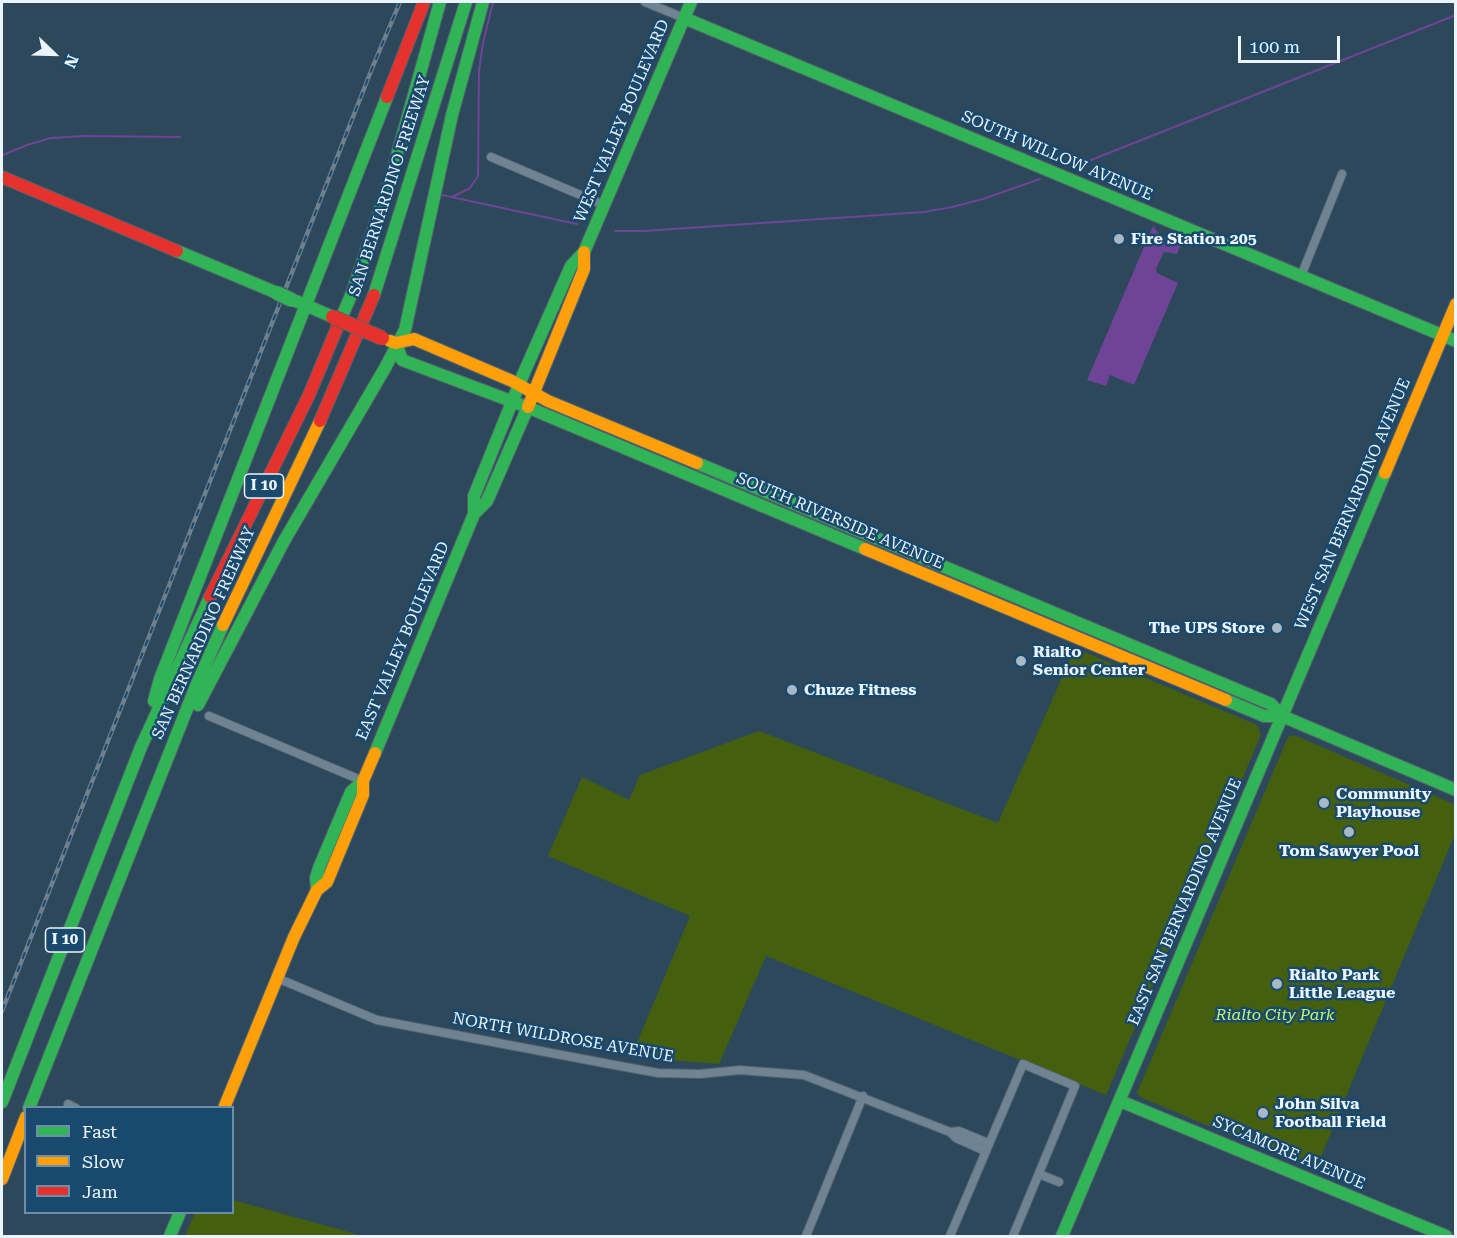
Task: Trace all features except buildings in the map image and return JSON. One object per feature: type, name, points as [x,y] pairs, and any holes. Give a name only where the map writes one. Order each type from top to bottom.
[{"type":"main road","points":[[141,747],[160,679],[312,308],[424,2]]},
{"type":"main road","name":"SAN BERNARDINO FREEWAY","points":[[2,1102],[141,747],[210,597],[309,395],[352,293],[389,183],[440,2]]},
{"type":"main road","name":"SAN BERNARDINO FREEWAY","points":[[29,1106],[173,740],[221,628],[328,404],[372,301],[466,2]]},
{"type":"main road","points":[[115,888],[158,804],[203,694],[284,541],[405,330],[452,115],[483,2]]},
{"type":"main road","name":"WEST VALLEY BOULEVARD","points":[[516,394],[571,266],[584,252],[691,2]]},
{"type":"main road","name":"SOUTH WILLOW AVENUE","points":[[684,18],[1455,341]]},
{"type":"main road","name":"SOUTH RIVERSIDE AVENUE","points":[[2,177],[382,338],[396,343],[414,339],[516,394],[865,549],[1265,716],[1281,716],[1455,790]]},
{"type":"main road","name":"WEST VALLEY BOULEVARD","points":[[530,400],[584,269],[584,252]]},
{"type":"main road","name":"WEST SAN BERNARDINO AVENUE","points":[[1281,716],[1455,304]]},
{"type":"main road","name":"SOUTH RIVERSIDE AVENUE","points":[[396,343],[402,360],[516,394]]},
{"type":"main road","name":"EAST VALLEY BOULEVARD","points":[[363,782],[474,514],[474,496],[516,394]]},
{"type":"main road","name":"SOUTH RIVERSIDE AVENUE","points":[[530,400],[913,553],[1271,704],[1281,716]]},
{"type":"main road","name":"EAST VALLEY BOULEVARD","points":[[474,514],[487,501],[530,400]]},
{"type":"main road","points":[[865,549],[875,547],[904,557],[909,557],[913,553]]},
{"type":"main road","name":"EAST SAN BERNARDINO AVENUE","points":[[1062,1236],[1281,716]]},
{"type":"main road","points":[[224,1106],[277,978],[317,890],[316,878],[319,868],[339,819],[351,792],[363,782]]},
{"type":"main road","name":"SYCAMORE AVENUE","points":[[1120,1101],[1446,1236]]},
{"type":"main road","points":[[2,1179],[24,1122]]},
{"type":"main road","points":[[170,1236],[179,1214]]},
{"type":"street","name":"SOUTH WILLOW AVENUE","points":[[645,2],[684,18]]},
{"type":"street","points":[[491,157],[604,205]]},
{"type":"street","points":[[1301,276],[1342,174]]},
{"type":"street","points":[[209,716],[363,782]]},
{"type":"street","name":"NORTH WILDROSE AVENUE","points":[[277,978],[365,1015],[388,1022],[657,1073],[700,1074],[740,1070],[792,1072],[863,1096],[950,1132],[956,1138],[987,1147]]},
{"type":"street","points":[[950,1236],[1023,1064],[1075,1086],[1013,1236]]},
{"type":"street","points":[[806,1236],[863,1096]]},
{"type":"street","points":[[1039,1174],[1059,1182]]},
{"type":"green space","points":[[1075,648],[1257,725],[1261,735],[1106,1095],[766,956],[719,1064],[631,1057],[690,916],[548,856],[582,777],[629,800],[640,775],[759,731],[998,823]]},
{"type":"green space","name":"Rialto City Park","points":[[1294,735],[1456,805],[1455,834],[1315,1171],[1140,1097],[1137,1093],[1288,737]]},
{"type":"green space","points":[[234,1200],[363,1236],[185,1236],[195,1214],[234,1214]]},
{"type":"shaded area","points":[[1153,226],[1160,235],[1167,238],[1178,236],[1180,239],[1177,254],[1164,252],[1156,269],[1157,273],[1178,283],[1134,385],[1110,375],[1106,386],[1087,380]]},
{"type":"waterway","points":[[452,197],[470,188],[478,176],[479,71],[493,2]]},
{"type":"waterway","points":[[1071,168],[1456,15]]},
{"type":"waterway","points":[[3,155],[51,138],[180,137]]},
{"type":"waterway","points":[[615,231],[924,212],[983,199],[1040,179]]},
{"type":"waterway","points":[[442,195],[577,224]]},
{"type":"railway","points":[[2,1011],[400,2]]},
{"type":"traffic: fast","points":[[337,328],[352,293],[391,177],[440,2]]},
{"type":"traffic: fast","points":[[374,295],[466,2]]},
{"type":"traffic: fast","points":[[198,705],[284,541],[405,330],[452,115],[483,2]]},
{"type":"traffic: fast","points":[[474,514],[474,496],[523,375],[571,266],[584,252],[691,2]]},
{"type":"traffic: fast","points":[[684,18],[1456,341]]},
{"type":"traffic: fast","points":[[154,701],[160,679],[387,97]]},
{"type":"traffic: fast","points":[[177,251],[277,293]]},
{"type":"traffic: fast","points":[[277,293],[292,300]]},
{"type":"traffic: fast","points":[[296,301],[333,317]]},
{"type":"traffic: fast","points":[[396,343],[402,360],[527,407],[865,549]]},
{"type":"traffic: fast","points":[[375,753],[474,514],[487,501],[528,407]]},
{"type":"traffic: fast","points":[[697,463],[1271,704],[1282,716]]},
{"type":"traffic: fast","points":[[1062,1236],[1385,473]]},
{"type":"traffic: fast","points":[[2,1102],[141,747],[210,597]]},
{"type":"traffic: fast","points":[[30,1106],[196,686],[223,625]]},
{"type":"traffic: fast","points":[[1226,700],[1264,716],[1282,716],[1456,790]]},
{"type":"traffic: fast","points":[[317,890],[316,878],[319,868],[351,792],[363,781]]},
{"type":"traffic: fast","points":[[1120,1101],[1446,1236]]},
{"type":"traffic: fast","points":[[170,1236],[179,1214]]},
{"type":"traffic: slow","points":[[528,407],[584,269],[584,252]]},
{"type":"traffic: slow","points":[[1385,473],[1456,304]]},
{"type":"traffic: slow","points":[[390,341],[396,343],[414,339],[512,381],[548,401],[697,463]]},
{"type":"traffic: slow","points":[[223,625],[320,421]]},
{"type":"traffic: slow","points":[[865,549],[1226,700]]},
{"type":"traffic: slow","points":[[225,1106],[294,937],[317,890],[327,882],[363,795],[363,781],[375,753]]},
{"type":"traffic: slow","points":[[2,1179],[24,1122]]},
{"type":"traffic: jam","points":[[387,97],[424,2]]},
{"type":"traffic: jam","points":[[2,177],[177,251]]},
{"type":"traffic: jam","points":[[320,421],[374,295]]},
{"type":"traffic: jam","points":[[333,317],[382,338]]},
{"type":"traffic: jam","points":[[210,597],[309,395],[337,328]]},
{"type":"place","name":"Fire Station 205","points":[[1119,239]]},
{"type":"place","name":"The UPS Store","points":[[1277,628]]},
{"type":"place","name":"Rialto Senior Center","points":[[1021,661]]},
{"type":"place","name":"Chuze Fitness","points":[[792,690]]},
{"type":"place","name":"Community Playhouse","points":[[1324,803]]},
{"type":"place","name":"Tom Sawyer Pool","points":[[1349,832]]},
{"type":"place","name":"Rialto Park Little League","points":[[1277,984]]},
{"type":"place","name":"John Silva Football Field","points":[[1263,1113]]}]
